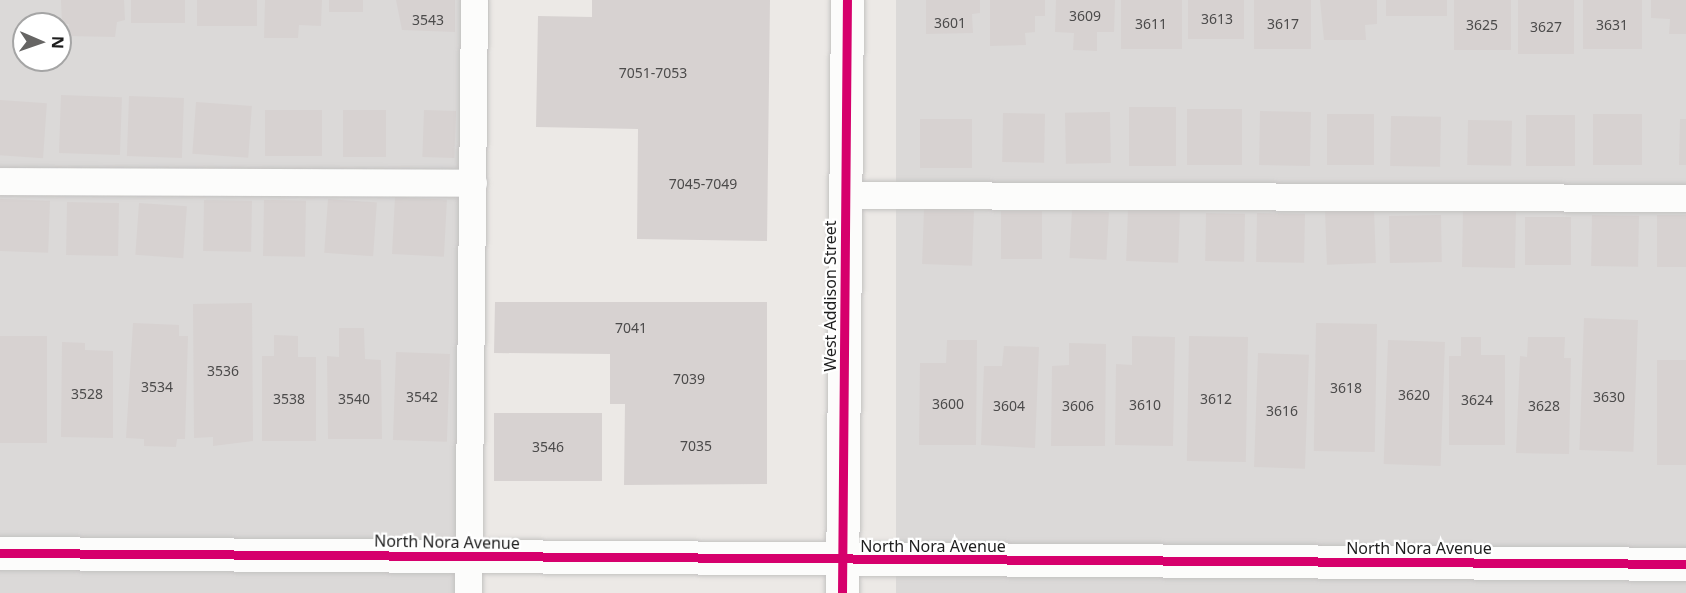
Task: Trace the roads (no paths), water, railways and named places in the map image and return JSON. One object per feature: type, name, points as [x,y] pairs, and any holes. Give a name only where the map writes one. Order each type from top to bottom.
[{"type":"street","name":"West Addison Street","points":[[842,593],[847,0]]},
{"type":"street","name":"North Nora Avenue","points":[[0,553],[842,561],[1686,564]]},
{"type":"lane","points":[[468,593],[474,0]]},
{"type":"lane","points":[[0,181],[473,183]]},
{"type":"lane","points":[[846,195],[1686,198]]}]
